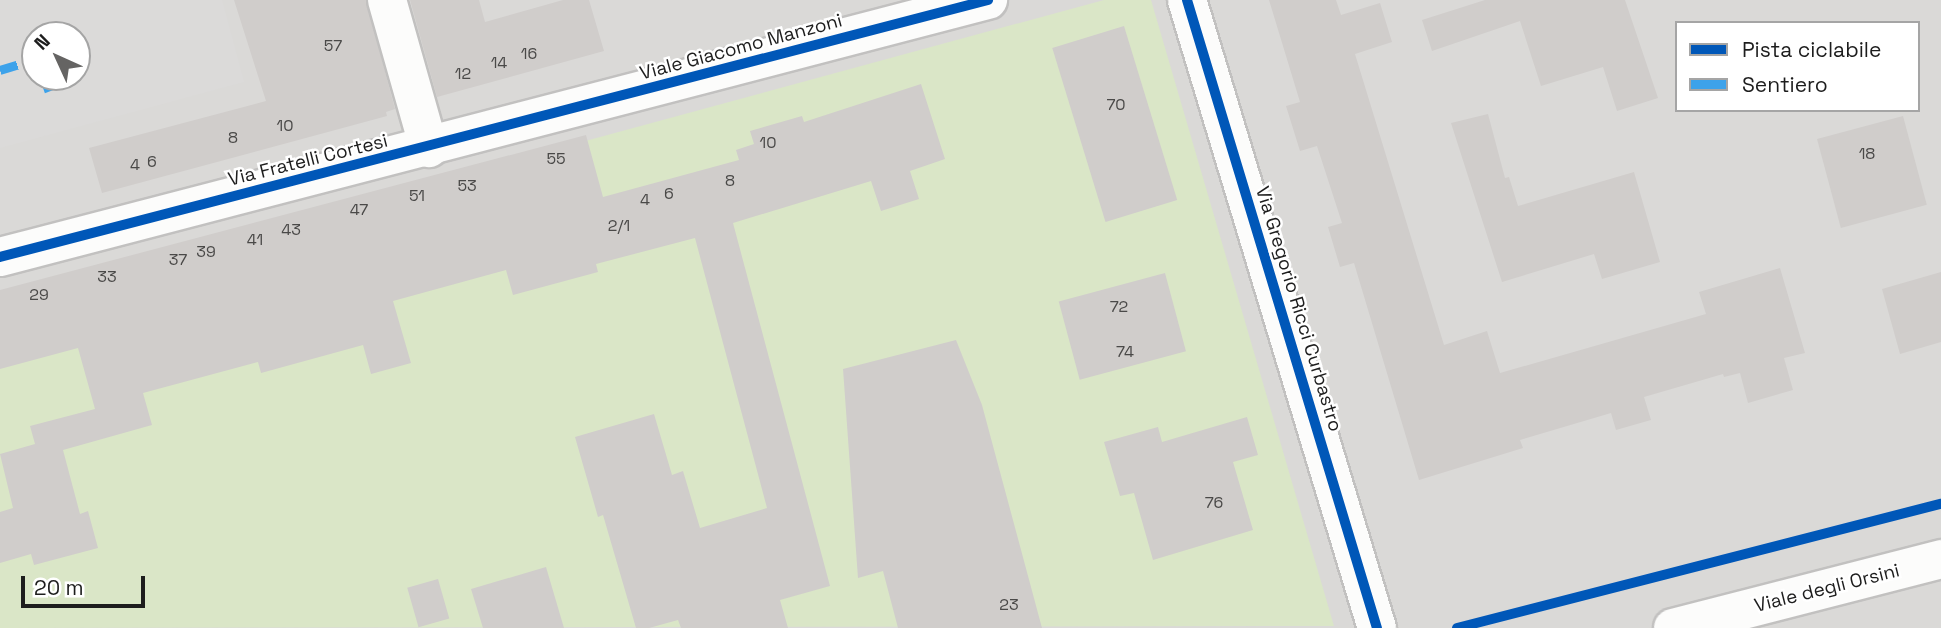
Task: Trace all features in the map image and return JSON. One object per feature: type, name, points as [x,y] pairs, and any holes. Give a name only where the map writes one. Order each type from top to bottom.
[{"type":"street","points":[[387,0],[429,148]]},
{"type":"street","name":"Viale Giacomo Manzoni","points":[[624,96],[988,0]]},
{"type":"street","name":"Via Gregorio Ricci Curbastro","points":[[1187,0],[1377,628]]},
{"type":"street","name":"Via Fratelli Cortesi","points":[[0,257],[624,96]]},
{"type":"street","name":"Viale degli Orsini","points":[[1673,628],[1941,559]]},
{"type":"shaded area","points":[[0,0],[1941,0],[1941,628],[0,628]]},
{"type":"shaded area","points":[[0,0],[222,0],[244,82],[0,148]]},
{"type":"green space","points":[[1104,0],[1151,0],[1334,626],[0,628],[0,300]]},
{"type":"building","points":[[234,0],[366,0],[395,109],[386,112],[387,116],[102,193],[89,148],[266,101]]},
{"type":"building","points":[[410,0],[479,0],[485,22],[563,0],[589,0],[604,51],[437,97]]},
{"type":"building","points":[[1269,0],[1336,0],[1341,15],[1380,3],[1392,42],[1355,54],[1444,345],[1487,331],[1500,373],[1706,314],[1699,292],[1780,268],[1805,353],[1784,358],[1793,390],[1748,403],[1740,373],[1724,377],[1723,374],[1644,397],[1651,420],[1616,430],[1611,413],[1520,440],[1523,448],[1419,480],[1354,263],[1340,267],[1328,227],[1342,223],[1317,146],[1300,151],[1286,106],[1300,102]]},
{"type":"building","points":[[1485,0],[1625,0],[1658,98],[1617,111],[1603,67],[1541,86],[1520,21],[1432,51],[1422,20]]},
{"type":"building","points":[[1124,26],[1177,200],[1105,222],[1052,48]]},
{"type":"building","points":[[921,84],[945,159],[910,171],[919,199],[881,211],[871,181],[733,223],[830,586],[780,600],[788,628],[681,628],[678,620],[649,628],[636,628],[603,515],[598,517],[575,437],[654,414],[672,475],[683,471],[700,528],[767,508],[695,238],[596,264],[598,272],[513,295],[506,270],[393,301],[411,363],[371,374],[363,345],[261,373],[258,362],[143,393],[152,425],[63,450],[80,514],[88,511],[98,548],[34,565],[31,554],[0,563],[0,512],[13,508],[0,454],[35,444],[30,426],[95,409],[78,348],[0,369],[0,290],[586,135],[603,197],[739,160],[736,150],[754,144],[750,131],[802,116],[804,122]]},
{"type":"building","points":[[1488,114],[1505,178],[1509,177],[1518,206],[1634,172],[1660,262],[1602,279],[1594,254],[1502,282],[1451,123]]},
{"type":"building","points":[[1903,116],[1927,205],[1841,228],[1817,139]]},
{"type":"building","points":[[1941,272],[1941,342],[1900,354],[1882,289]]},
{"type":"building","points":[[1165,273],[1186,351],[1080,380],[1059,301]]},
{"type":"building","points":[[956,340],[982,405],[1042,628],[898,628],[883,571],[858,578],[843,369]]},
{"type":"building","points":[[1247,417],[1258,455],[1233,462],[1253,530],[1153,560],[1134,493],[1120,496],[1104,442],[1158,427],[1162,442]]},
{"type":"building","points":[[546,567],[564,628],[483,628],[471,589]]},
{"type":"building","points":[[438,579],[449,618],[419,627],[407,588]]},
{"type":"marked path","points":[[0,70],[21,63]]},
{"type":"cycle path","points":[[0,257],[988,0]]},
{"type":"cycle path","points":[[1187,0],[1377,628]]},
{"type":"cycle path","points":[[1457,628],[1941,504]]}]
